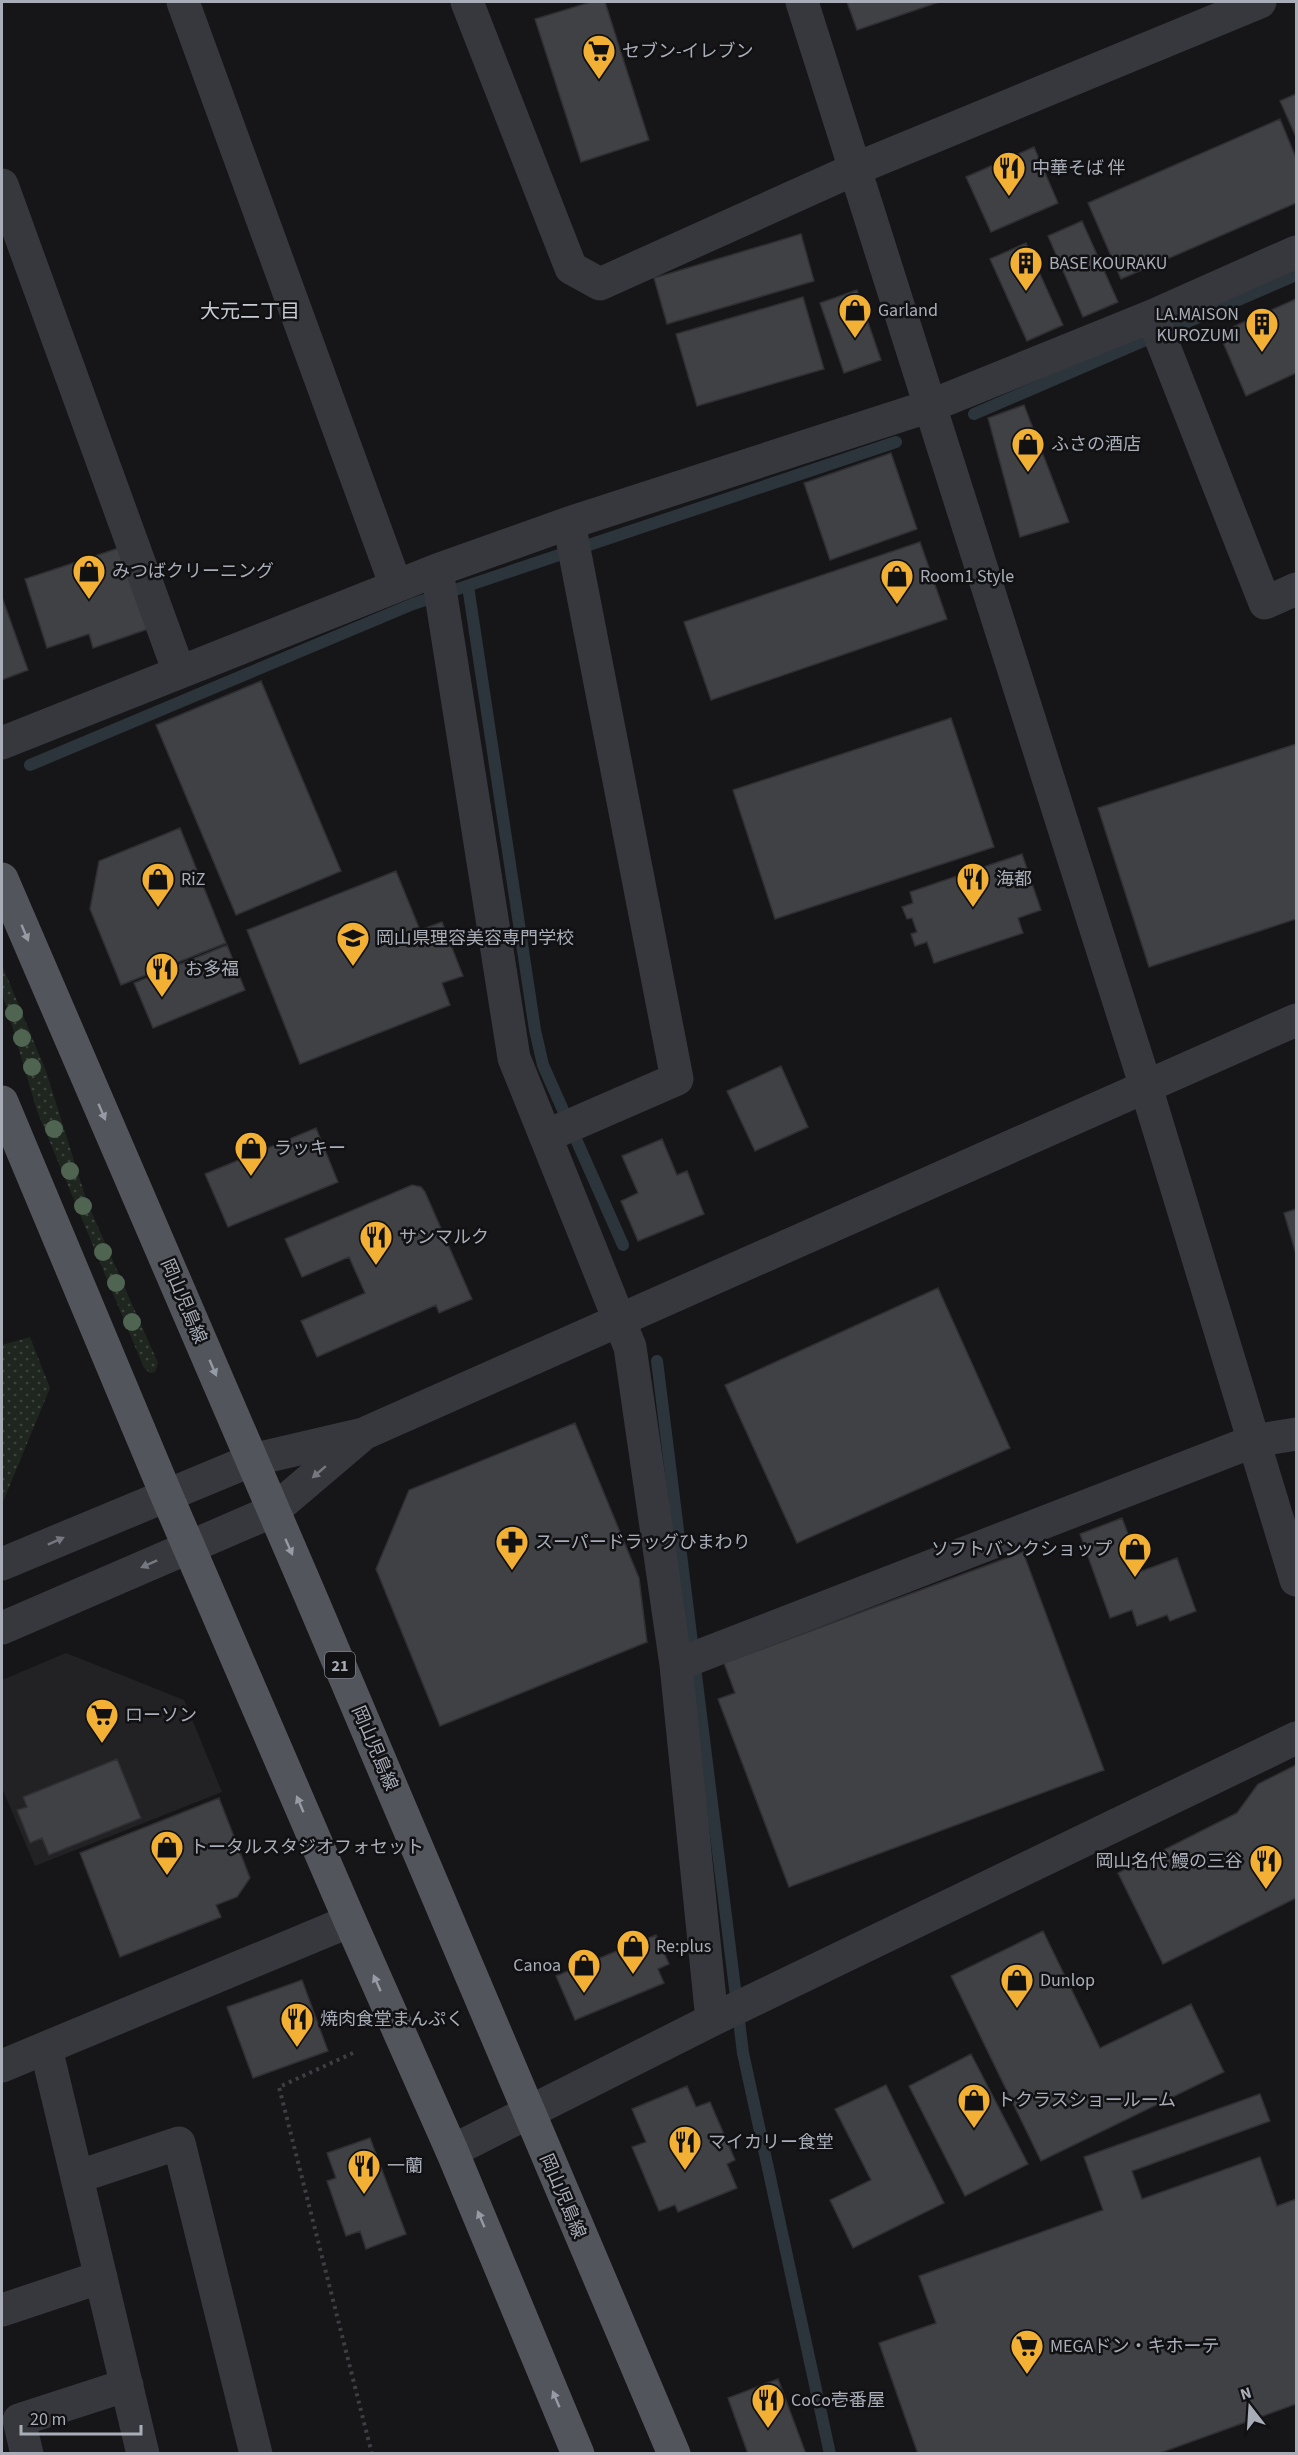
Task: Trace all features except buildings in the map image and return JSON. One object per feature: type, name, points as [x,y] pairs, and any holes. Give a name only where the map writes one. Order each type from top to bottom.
[{"type":"main road","name":"岡山児島線","points":[[2,879],[252,1460],[674,2454]]},
{"type":"main road","points":[[2,1102],[166,1494],[452,2151],[578,2454]]},
{"type":"street","points":[[183,2],[396,586]]},
{"type":"street","points":[[467,2],[571,268],[600,284],[855,169],[1260,2]]},
{"type":"street","points":[[802,2],[1146,1088],[1296,1580]]},
{"type":"street","points":[[2,185],[178,672]]},
{"type":"street","points":[[2,742],[396,586],[439,586],[572,540],[930,406],[1157,328],[1296,252]]},
{"type":"street","points":[[1157,328],[1265,603],[1296,589]]},
{"type":"street","points":[[563,1129],[677,1079],[572,540]]},
{"type":"street","points":[[439,586],[514,1058],[563,1129],[620,1321],[630,1347],[688,1661],[729,2012]]},
{"type":"street","points":[[2,1564],[252,1460],[363,1434],[1296,1020]]},
{"type":"street","points":[[2,1628],[273,1511],[363,1434]]},
{"type":"street","points":[[688,1661],[1254,1441],[1296,1434]]},
{"type":"street","points":[[452,2151],[729,2012],[1296,1738]]},
{"type":"street","points":[[2,2066],[350,1921]]},
{"type":"street","points":[[46,2048],[143,2454]]},
{"type":"street","points":[[77,2177],[179,2143],[256,2454]]},
{"type":"street","points":[[2,2310],[101,2277]]},
{"type":"street","points":[[27,2454],[19,2420],[127,2385]]},
{"type":"path","points":[[353,2053],[279,2087],[372,2454]]},
{"type":"shaded area","points":[[2,965],[46,1071],[87,1202],[158,1363],[155,1372],[150,1373],[144,1368],[37,1111],[2,992]]},
{"type":"shaded area","points":[[30,1337],[50,1388],[2,1504],[2,1345]]},
{"type":"shaded area","name":"ローソン","points":[[66,1653],[184,1700],[222,1792],[35,1866],[2,1788],[2,1680]]},
{"type":"waterway","points":[[974,414],[1296,275]]},
{"type":"waterway","points":[[30,765],[413,604],[896,442]]},
{"type":"waterway","points":[[468,586],[535,1030],[543,1065],[623,1245]]},
{"type":"waterway","points":[[657,1361],[743,2053],[830,2454]]},
{"type":"place","name":"セブン-イレブン","points":[[599,80]]},
{"type":"place","name":"中華そば 伴","points":[[1009,197]]},
{"type":"place","name":"BASE KOURAKU","points":[[1026,292]]},
{"type":"place","name":"Garland","points":[[855,339]]},
{"type":"place","name":"LA.MAISON KUROZUMI","points":[[1262,353]]},
{"type":"place","name":"ふさの酒店","points":[[1028,473]]},
{"type":"place","name":"みつばクリーニング","points":[[89,600]]},
{"type":"place","name":"Room1 Style","points":[[897,605]]},
{"type":"place","name":"RiZ","points":[[158,908]]},
{"type":"place","name":"海都","points":[[973,908]]},
{"type":"place","name":"岡山県理容美容専門学校","points":[[353,967]]},
{"type":"place","name":"お多福","points":[[162,998]]},
{"type":"place","name":"ラッキー","points":[[251,1177]]},
{"type":"place","name":"サンマルク","points":[[376,1266]]},
{"type":"place","name":"スーパードラッグひまわり","points":[[512,1571]]},
{"type":"place","name":"ソフトバンクショップ","points":[[1135,1578]]},
{"type":"place","name":"ローソン","points":[[102,1744]]},
{"type":"place","name":"トータルスタジオフォセット","points":[[167,1876]]},
{"type":"place","name":"岡山名代 鰻の三谷","points":[[1266,1890]]},
{"type":"place","name":"Re:plus","points":[[633,1975]]},
{"type":"place","name":"Canoa","points":[[584,1994]]},
{"type":"place","name":"Dunlop","points":[[1017,2009]]},
{"type":"place","name":"焼肉食堂まんぷく","points":[[297,2048]]},
{"type":"place","name":"トクラスショールーム","points":[[974,2129]]},
{"type":"place","name":"マイカリー食堂","points":[[685,2171]]},
{"type":"place","name":"一蘭","points":[[364,2195]]},
{"type":"place","name":"MEGAドン・キホーテ","points":[[1027,2375]]},
{"type":"place","name":"CoCo壱番屋","points":[[768,2429]]},
{"type":"district","name":"大元二丁目","points":[[250,311]]}]
